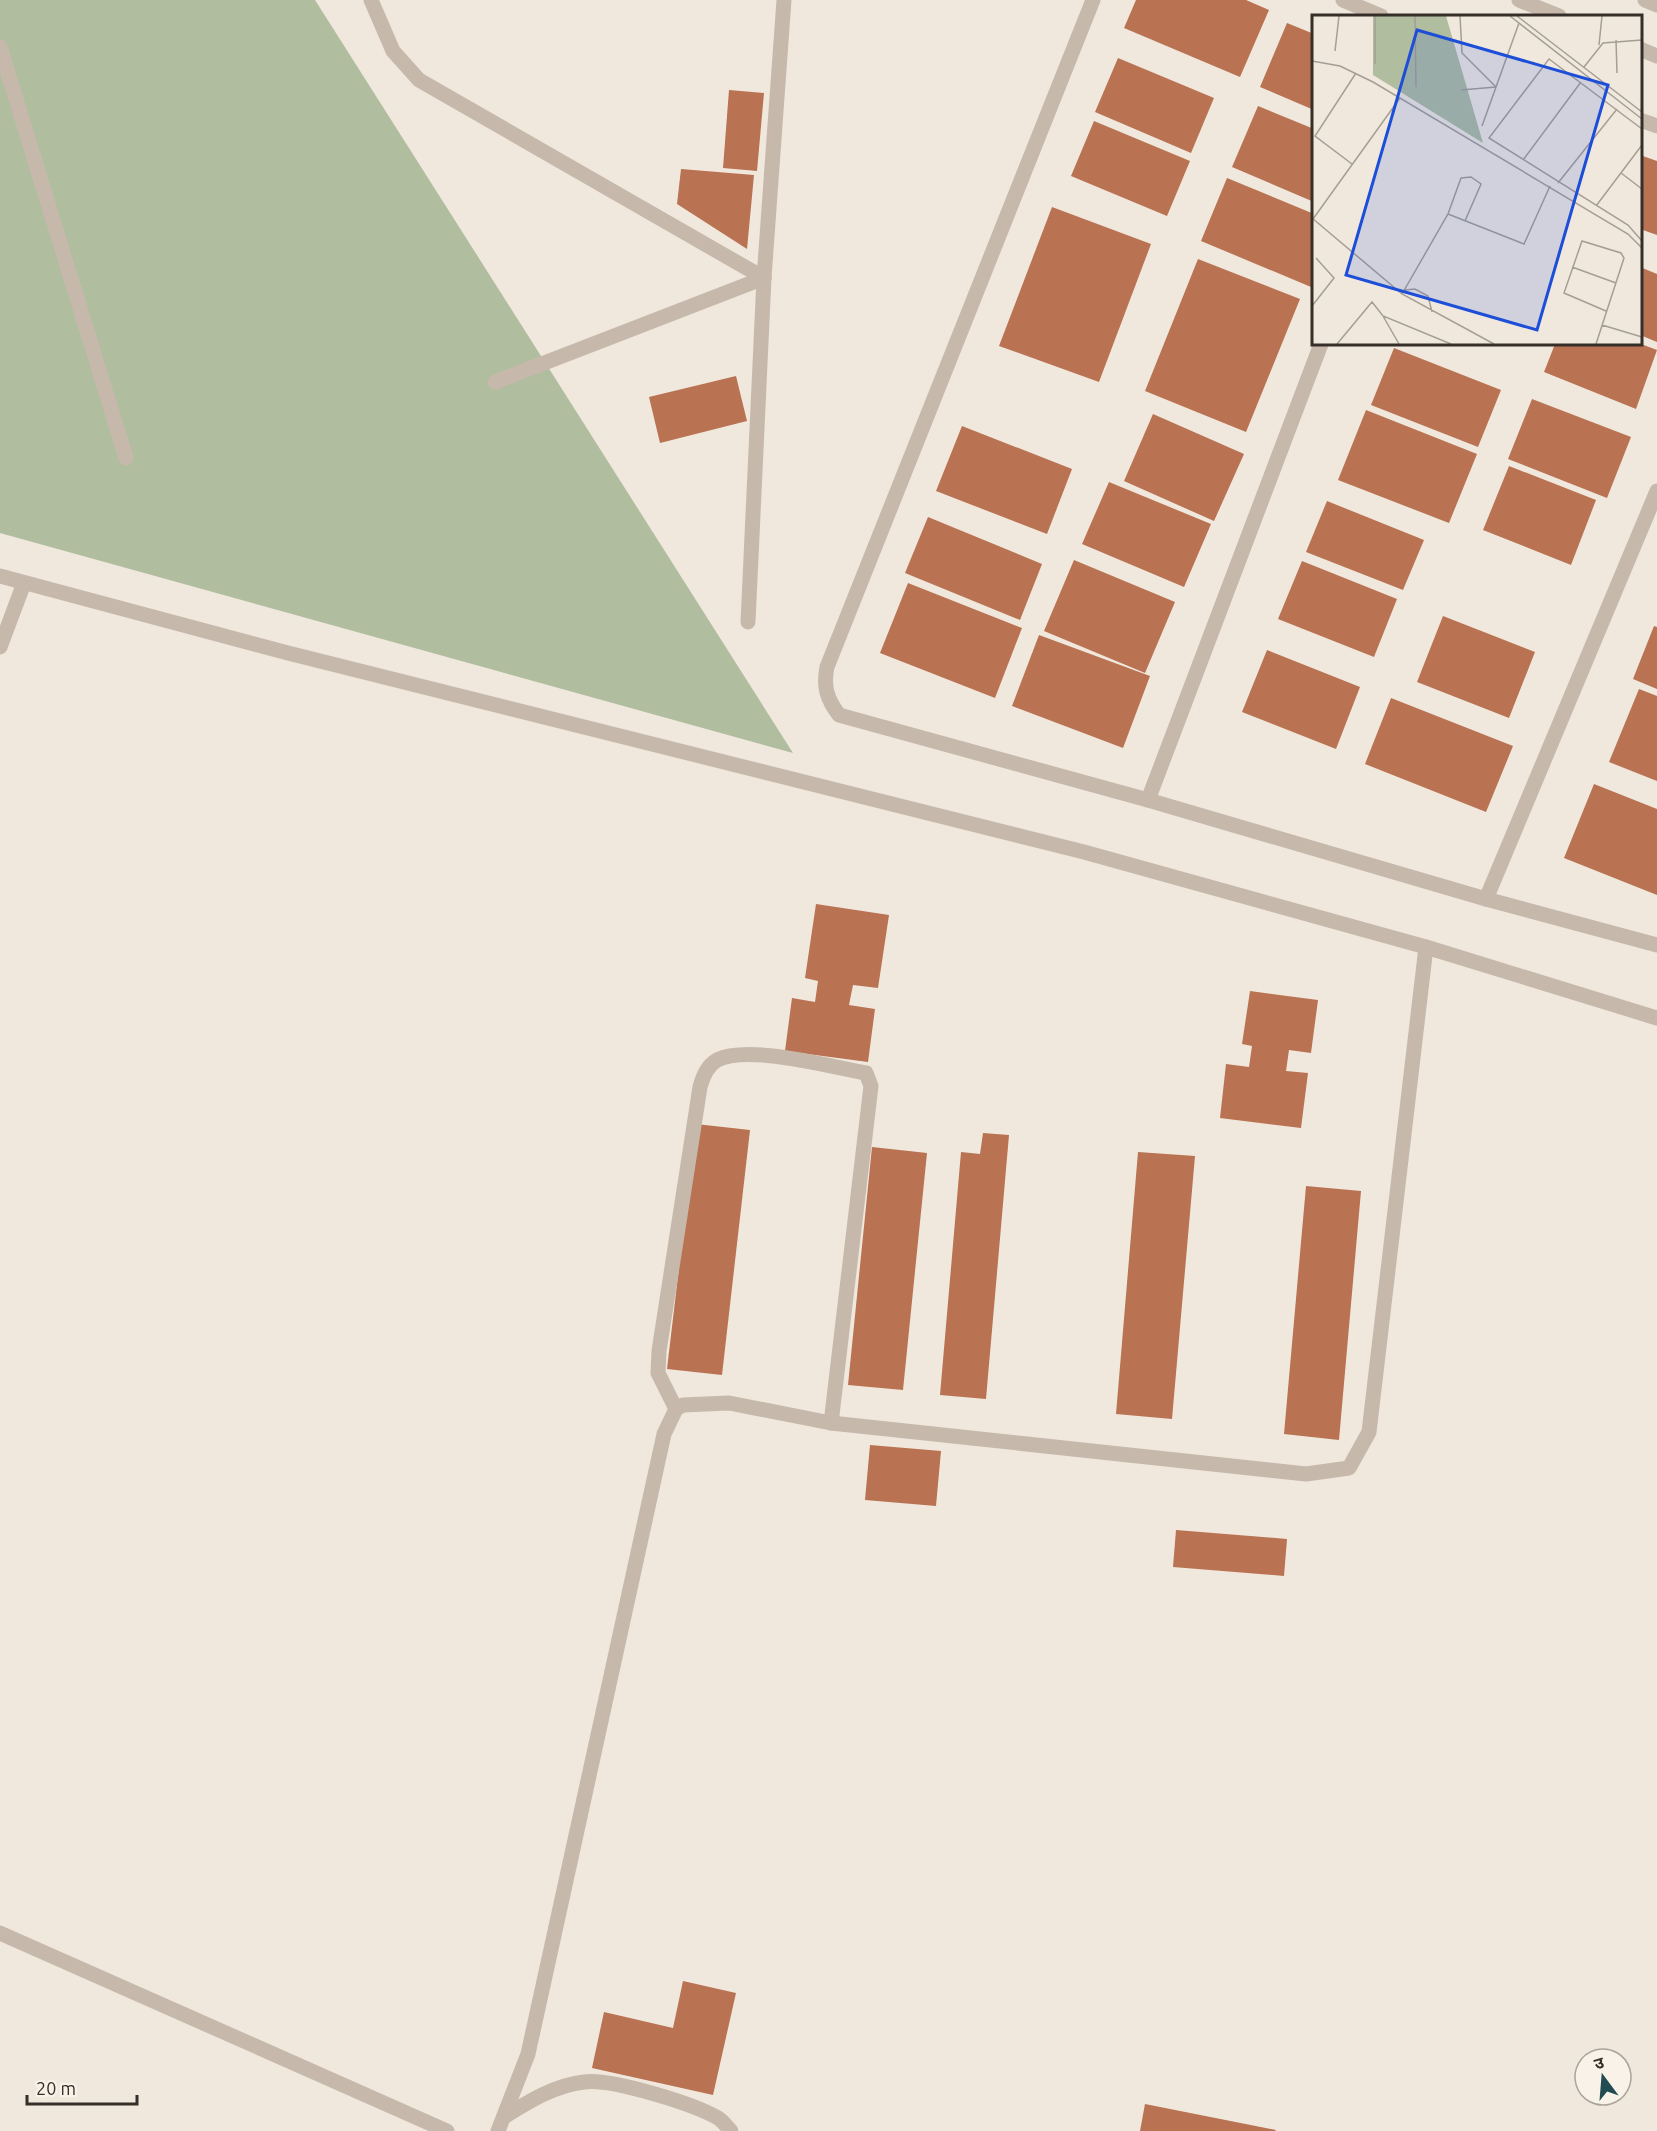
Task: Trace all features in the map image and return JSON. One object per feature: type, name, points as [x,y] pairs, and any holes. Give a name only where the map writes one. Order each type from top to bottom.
[{"type":"street","points":[[371,0],[393,51],[419,80],[764,278]]},
{"type":"street","points":[[748,622],[764,278],[784,0]]},
{"type":"street","points":[[1093,0],[827,667],[824,683],[828,700],[839,715],[1148,800],[1486,899],[1657,945]]},
{"type":"street","points":[[1343,0],[1379,15]]},
{"type":"street","points":[[1519,0],[1556,15]]},
{"type":"street","points":[[1645,0],[1657,5]]},
{"type":"street","points":[[0,47],[126,458]]},
{"type":"street","points":[[1642,49],[1657,56]]},
{"type":"street","points":[[1642,120],[1657,126]]},
{"type":"street","points":[[495,381],[764,278]]},
{"type":"street","points":[[1148,800],[1321,345]]},
{"type":"street","points":[[1486,899],[1657,491]]},
{"type":"street","points":[[0,576],[288,653],[1084,852],[1426,947],[1657,1018]]},
{"type":"street","points":[[0,647],[24,583]]},
{"type":"street","points":[[501,2124],[528,2054],[664,1434],[676,1409],[684,1405],[704,1402],[729,1403],[831,1423],[1306,1474],[1349,1468],[1369,1432],[1426,947]]},
{"type":"street","points":[[676,1409],[658,1373],[659,1351],[700,1087],[705,1071],[718,1060],[753,1055],[772,1056],[866,1073],[871,1086],[831,1423]]},
{"type":"street","points":[[0,1934],[447,2131]]},
{"type":"street","points":[[501,2124],[524,2104],[559,2088],[585,2081],[601,2081],[651,2094],[719,2118],[731,2131]]},
{"type":"green space","points":[[0,0],[315,0],[793,753],[0,533]]},
{"type":"building","points":[[1136,0],[1246,0],[1269,10],[1240,77],[1124,28]]},
{"type":"building","points":[[1287,23],[1312,33],[1312,109],[1260,87]]},
{"type":"building","points":[[1118,58],[1214,98],[1191,153],[1095,112]]},
{"type":"building","points":[[729,90],[764,93],[757,171],[723,168]]},
{"type":"building","points":[[1258,106],[1312,128],[1312,201],[1232,167]]},
{"type":"building","points":[[1094,121],[1190,161],[1167,216],[1071,176]]},
{"type":"building","points":[[1642,156],[1657,161],[1657,235],[1642,230]]},
{"type":"building","points":[[681,169],[754,175],[747,249],[677,204]]},
{"type":"building","points":[[1227,178],[1312,213],[1312,285],[1311,287],[1201,241]]},
{"type":"building","points":[[1052,207],[1151,244],[1099,382],[999,346]]},
{"type":"building","points":[[1198,259],[1300,299],[1246,432],[1145,391]]},
{"type":"building","points":[[1642,268],[1657,274],[1657,342],[1642,336]]},
{"type":"building","points":[[1642,344],[1657,350],[1636,409],[1544,372],[1555,345]]},
{"type":"building","points":[[1394,348],[1501,390],[1478,447],[1371,405]]},
{"type":"building","points":[[736,376],[747,421],[660,443],[649,397]]},
{"type":"building","points":[[1532,399],[1631,437],[1607,498],[1508,459]]},
{"type":"building","points":[[1366,410],[1477,454],[1449,523],[1338,480]]},
{"type":"building","points":[[1153,414],[1244,454],[1214,521],[1124,481]]},
{"type":"building","points":[[962,426],[1072,469],[1047,534],[936,491]]},
{"type":"building","points":[[1509,466],[1596,500],[1571,565],[1483,530]]},
{"type":"building","points":[[1109,482],[1211,524],[1184,587],[1082,544]]},
{"type":"building","points":[[1327,501],[1424,540],[1403,590],[1306,552]]},
{"type":"building","points":[[928,517],[1042,564],[1020,620],[905,573]]},
{"type":"building","points":[[1074,560],[1175,602],[1145,673],[1044,631]]},
{"type":"building","points":[[1302,561],[1397,599],[1374,657],[1278,619]]},
{"type":"building","points":[[908,583],[1022,628],[995,698],[880,653]]},
{"type":"building","points":[[1443,616],[1535,652],[1509,718],[1417,682]]},
{"type":"building","points":[[1654,626],[1657,627],[1657,689],[1633,679]]},
{"type":"building","points":[[1039,635],[1150,676],[1123,748],[1012,706]]},
{"type":"building","points":[[1267,650],[1360,687],[1336,749],[1242,712]]},
{"type":"building","points":[[1639,689],[1657,696],[1657,781],[1609,762]]},
{"type":"building","points":[[1391,698],[1513,746],[1486,812],[1365,764]]},
{"type":"building","points":[[1594,784],[1657,809],[1657,895],[1564,858]]},
{"type":"building","points":[[816,904],[889,915],[878,988],[853,985],[849,1005],[875,1009],[868,1062],[785,1051],[792,998],[815,1002],[818,981],[805,978]]},
{"type":"building","points":[[1250,991],[1318,1000],[1311,1053],[1289,1050],[1286,1071],[1308,1073],[1301,1128],[1220,1118],[1226,1064],[1249,1067],[1252,1046],[1242,1044]]},
{"type":"building","points":[[696,1124],[750,1130],[722,1375],[667,1369]]},
{"type":"building","points":[[983,1133],[1009,1135],[986,1399],[940,1395],[961,1152],[980,1154]]},
{"type":"building","points":[[872,1147],[927,1153],[903,1390],[848,1385]]},
{"type":"building","points":[[1138,1152],[1195,1156],[1172,1419],[1116,1414]]},
{"type":"building","points":[[1306,1186],[1361,1191],[1339,1440],[1284,1434]]},
{"type":"building","points":[[870,1445],[941,1451],[936,1506],[865,1500]]},
{"type":"building","points":[[1176,1530],[1287,1539],[1284,1576],[1173,1567]]},
{"type":"building","points":[[683,1981],[736,1993],[713,2095],[592,2068],[604,2012],[673,2028]]},
{"type":"building","points":[[1145,2104],[1276,2130],[1140,2131]]}]
